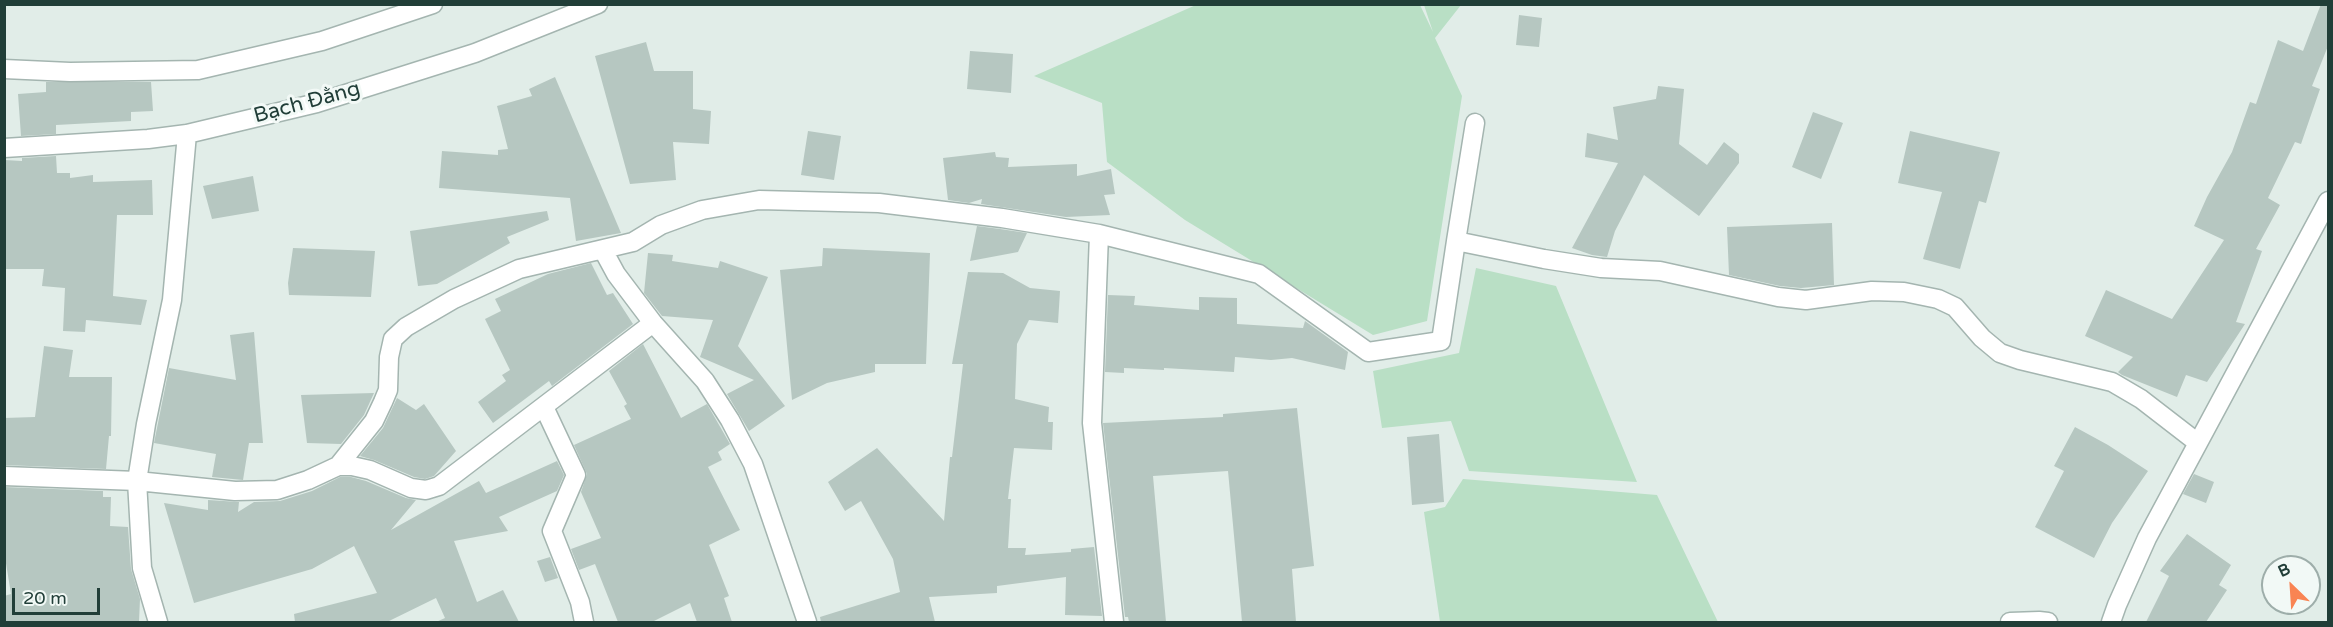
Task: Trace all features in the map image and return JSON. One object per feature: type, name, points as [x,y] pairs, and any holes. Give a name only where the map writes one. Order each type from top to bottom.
[{"type":"street","points":[[4,69],[70,72],[198,70],[322,41],[433,4]]},
{"type":"street","name":"Bạch Đằng","points":[[4,148],[148,140],[187,134],[317,103],[464,57],[598,4]]},
{"type":"street","points":[[338,466],[374,421],[388,390],[389,357],[393,339],[406,327],[454,299],[519,270],[633,242],[661,225],[702,210],[759,200],[879,202],[1002,218],[1099,234],[1259,274],[1368,352],[1441,341],[1475,123]]},
{"type":"street","points":[[158,622],[142,568],[137,482],[146,424],[172,300],[187,134]]},
{"type":"street","points":[[2112,622],[2117,605],[2147,538],[2328,201]]},
{"type":"street","points":[[1099,234],[1092,423],[1114,622]]},
{"type":"street","points":[[1456,241],[1601,268],[1660,271],[1778,297],[1806,300],[1872,291],[1904,292],[1938,299],[1955,307],[1982,338],[2000,353],[2112,382],[2141,399],[2198,444]]},
{"type":"street","points":[[603,250],[616,274],[653,323],[705,381],[735,429],[753,464],[807,622]]},
{"type":"street","points":[[4,476],[137,482],[234,491],[277,490],[338,466],[352,466],[370,470],[411,488],[426,490],[439,486],[653,323]]},
{"type":"street","points":[[544,407],[576,475],[552,531],[580,602],[584,622]]},
{"type":"street","points":[[2010,622],[2049,622]]},
{"type":"green space","points":[[1196,5],[1420,5],[1433,32],[1424,5],[1461,5],[1435,38],[1462,96],[1427,321],[1373,335],[1185,220],[1107,162],[1102,103],[1034,76]]},
{"type":"green space","points":[[1476,268],[1556,286],[1637,482],[1469,471],[1451,421],[1382,428],[1373,371],[1459,353]]},
{"type":"green space","points":[[1463,479],[1657,495],[1718,622],[1440,622],[1424,512],[1445,507]]},
{"type":"building","points":[[2321,4],[2328,4],[2328,46],[2312,86],[2320,89],[2301,144],[2295,142],[2268,198],[2280,205],[2256,249],[2262,251],[2236,322],[2245,324],[2207,382],[2186,375],[2177,397],[2122,375],[2118,372],[2133,357],[2085,336],[2106,290],[2172,319],[2224,240],[2194,226],[2232,152],[2250,102],[2256,104],[2278,40],[2303,51]]},
{"type":"building","points":[[1519,15],[1542,18],[1539,47],[1516,45]]},
{"type":"building","points":[[646,42],[654,71],[693,71],[693,109],[711,111],[709,144],[673,142],[676,180],[630,184],[595,56]]},
{"type":"building","points":[[970,51],[1013,54],[1011,93],[967,89]]},
{"type":"building","points":[[555,77],[621,233],[576,241],[570,198],[439,188],[442,151],[498,155],[498,150],[508,149],[497,106],[532,96],[529,89]]},
{"type":"building","points":[[46,82],[151,82],[153,111],[131,112],[131,121],[56,125],[56,134],[21,136],[18,94],[46,92]]},
{"type":"building","points":[[1658,86],[1684,89],[1679,144],[1707,165],[1724,142],[1739,154],[1739,163],[1699,216],[1644,175],[1615,231],[1607,257],[1572,248],[1618,163],[1585,157],[1587,133],[1618,140],[1613,107],[1656,99]]},
{"type":"building","points":[[1813,112],[1843,123],[1821,179],[1792,167]]},
{"type":"building","points":[[808,131],[841,136],[834,180],[801,175]]},
{"type":"building","points":[[1910,131],[2000,152],[1986,203],[1979,201],[1960,269],[1923,259],[1942,192],[1898,183]]},
{"type":"building","points":[[995,152],[996,157],[1009,158],[1008,167],[1077,164],[1077,176],[1111,169],[1115,194],[1104,195],[1110,215],[1066,217],[981,204],[982,199],[969,203],[948,200],[943,158]]},
{"type":"building","points":[[56,156],[57,173],[70,173],[70,178],[93,175],[93,182],[152,180],[153,215],[117,215],[113,296],[147,300],[141,325],[86,320],[85,332],[63,331],[65,288],[42,286],[44,269],[5,269],[5,160],[22,161],[22,158]]},
{"type":"building","points":[[253,176],[259,211],[212,219],[203,186]]},
{"type":"building","points":[[547,211],[549,220],[507,237],[510,243],[437,284],[418,286],[410,231]]},
{"type":"building","points":[[1832,223],[1834,285],[1801,288],[1780,286],[1729,275],[1727,227]]},
{"type":"building","points":[[977,226],[1027,233],[1018,252],[970,261]]},
{"type":"building","points":[[293,248],[375,251],[371,297],[289,295],[288,283]]},
{"type":"building","points":[[823,248],[930,253],[926,364],[875,364],[875,372],[827,383],[792,400],[780,270],[822,266]]},
{"type":"building","points":[[648,253],[673,255],[672,261],[718,268],[720,261],[768,277],[738,346],[785,406],[749,431],[727,394],[754,380],[700,357],[713,320],[662,316],[644,293]]},
{"type":"building","points":[[591,263],[607,295],[613,293],[633,324],[552,386],[549,381],[493,423],[478,402],[506,381],[502,375],[510,370],[485,319],[501,311],[495,299],[548,274]]},
{"type":"building","points":[[968,272],[1003,273],[1030,288],[1060,291],[1058,323],[1029,320],[1017,344],[1015,399],[1049,407],[1048,422],[1053,422],[1052,450],[1014,448],[1008,499],[1011,499],[1008,548],[1026,548],[1025,555],[1071,552],[1071,549],[1094,547],[1102,616],[1065,615],[1066,577],[997,586],[997,593],[929,597],[935,622],[821,622],[820,617],[900,592],[893,559],[861,501],[845,511],[828,482],[877,448],[944,521],[963,364],[952,364]]},
{"type":"building","points":[[1108,295],[1135,296],[1134,305],[1199,310],[1199,297],[1237,298],[1237,324],[1303,328],[1305,321],[1348,352],[1345,370],[1292,358],[1271,360],[1235,357],[1234,372],[1124,368],[1124,373],[1105,372]]},
{"type":"building","points":[[254,332],[263,443],[249,443],[243,480],[212,477],[216,454],[154,443],[169,368],[236,380],[230,335]]},
{"type":"building","points":[[643,344],[681,418],[707,404],[730,444],[718,452],[722,460],[708,467],[740,530],[709,545],[729,596],[724,598],[732,622],[697,622],[690,603],[652,622],[618,622],[595,564],[579,570],[571,549],[601,538],[581,492],[587,474],[574,445],[631,419],[624,406],[627,404],[609,371]]},
{"type":"building","points":[[44,346],[73,350],[69,377],[112,377],[111,436],[109,436],[106,469],[4,465],[4,418],[35,417]]},
{"type":"building","points":[[374,393],[364,415],[341,444],[307,443],[301,395]]},
{"type":"building","points":[[397,398],[416,410],[424,404],[456,451],[434,476],[425,479],[414,477],[360,456],[383,428]]},
{"type":"building","points":[[1297,408],[1314,566],[1292,569],[1296,622],[1242,622],[1228,471],[1153,476],[1166,622],[1129,622],[1128,617],[1125,617],[1103,423],[1223,417],[1223,414]]},
{"type":"building","points":[[2075,427],[2148,471],[2112,523],[2094,558],[2035,527],[2064,471],[2054,466]]},
{"type":"building","points":[[1439,434],[1444,502],[1412,505],[1407,437]]},
{"type":"building","points":[[557,461],[564,475],[557,491],[499,517],[508,531],[454,541],[477,602],[503,590],[519,622],[436,622],[445,618],[436,598],[387,622],[295,622],[294,614],[377,593],[354,546],[312,569],[194,603],[164,503],[208,510],[208,500],[239,502],[238,512],[254,502],[280,501],[312,491],[340,477],[351,477],[416,500],[391,530],[479,481],[486,493]]},
{"type":"building","points":[[2194,474],[2214,482],[2206,503],[2183,494]]},
{"type":"building","points":[[4,487],[103,491],[103,497],[111,497],[110,526],[128,527],[131,569],[140,599],[139,622],[4,622],[4,596],[11,594],[4,551]]},
{"type":"building","points":[[2187,534],[2231,565],[2219,585],[2227,590],[2206,622],[2146,622],[2169,576],[2160,571]]},
{"type":"building","points":[[550,557],[558,578],[545,582],[537,561]]}]
